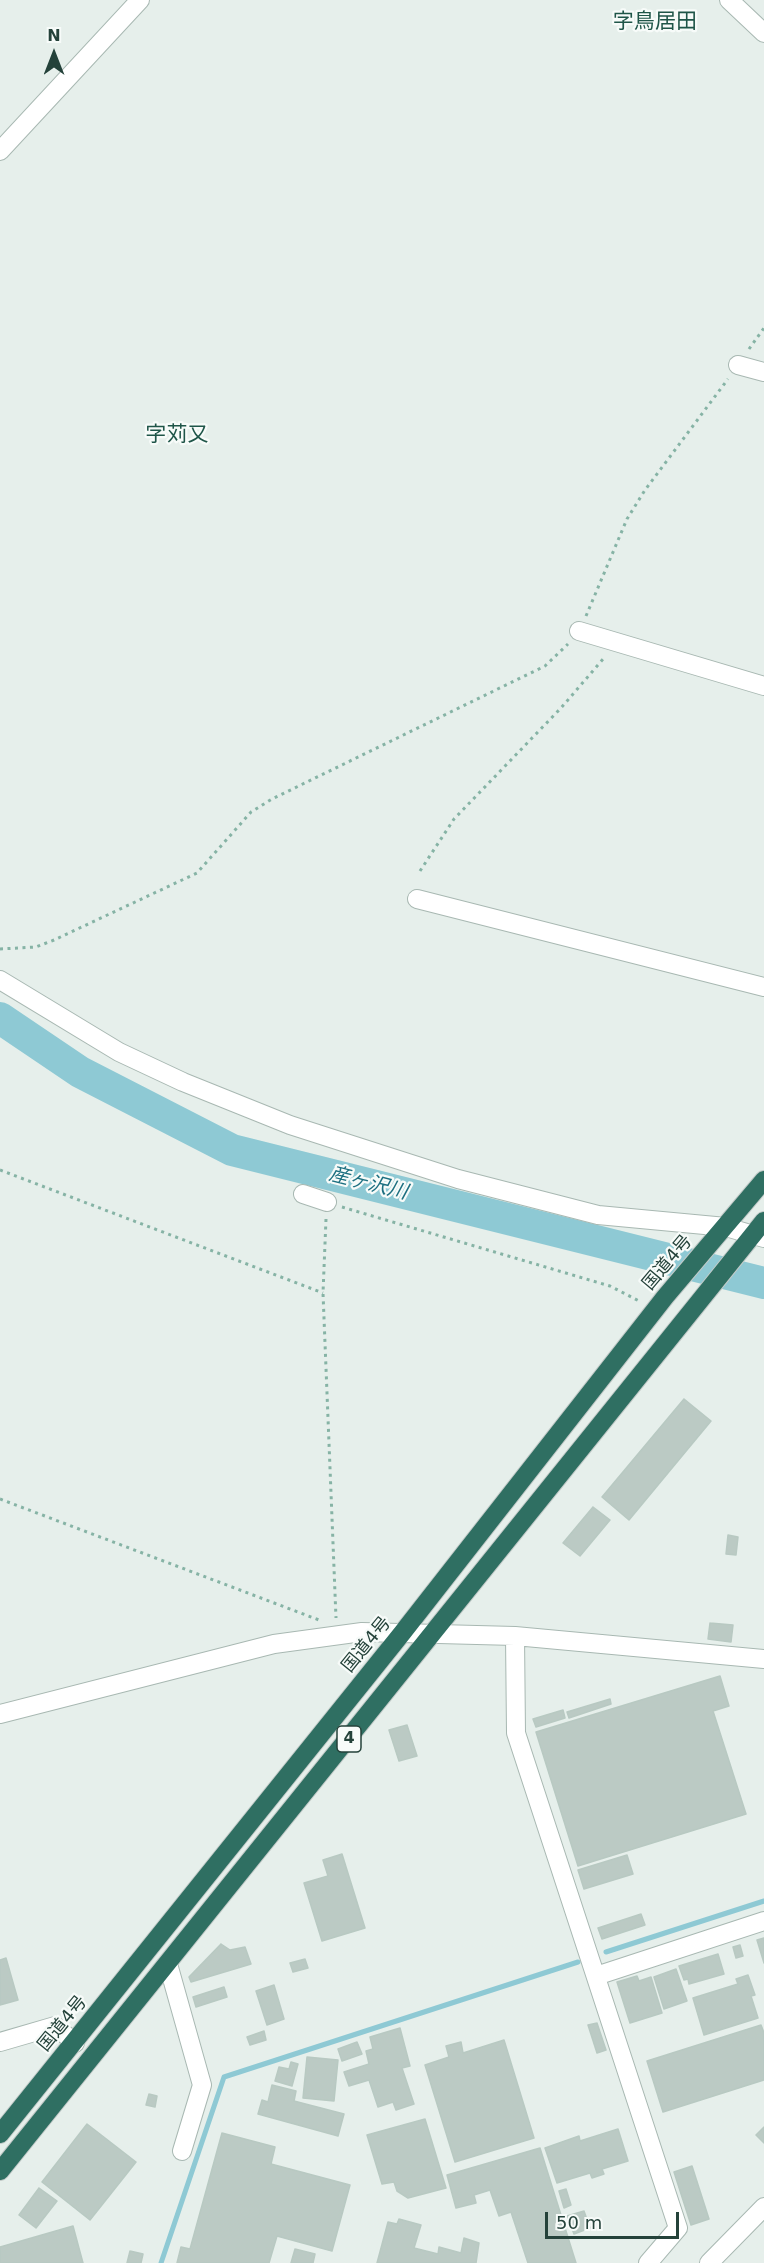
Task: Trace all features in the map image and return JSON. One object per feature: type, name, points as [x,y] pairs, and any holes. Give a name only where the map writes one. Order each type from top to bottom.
[{"type":"highway","name":"国道4号","points":[[0,2134],[403,1632],[661,1304],[764,1180]]},
{"type":"highway","name":"4","points":[[0,2171],[696,1305],[756,1234]]},
{"type":"street","points":[[0,151],[140,0]]},
{"type":"street","points":[[729,0],[764,33]]},
{"type":"street","points":[[738,365],[764,372]]},
{"type":"street","points":[[579,631],[764,686]]},
{"type":"street","points":[[417,899],[764,987]]},
{"type":"street","points":[[0,980],[31,996],[79,1031],[119,1052],[183,1082],[290,1125],[458,1179],[598,1215],[756,1234]]},
{"type":"street","points":[[303,1194],[327,1202]]},
{"type":"street","points":[[0,1714],[274,1644],[336,1634],[434,1632],[515,1636],[764,1659]]},
{"type":"street","points":[[515,1636],[516,1733],[678,2228],[648,2263]]},
{"type":"street","points":[[596,1976],[764,1921]]},
{"type":"street","points":[[168,1964],[202,2085],[182,2151]]},
{"type":"street","points":[[0,2042],[56,2025],[75,2043]]},
{"type":"street","points":[[709,2263],[764,2207]]},
{"type":"path","points":[[0,949],[36,946],[54,940],[197,873],[250,812],[272,799],[545,666],[562,652],[579,631],[633,510],[764,328]]},
{"type":"path","points":[[420,871],[454,819],[561,708],[617,642]]},
{"type":"path","points":[[0,1170],[323,1293]]},
{"type":"path","points":[[336,1634],[323,1293],[327,1202],[610,1286],[661,1304]]},
{"type":"path","points":[[0,1499],[319,1620],[336,1634]]},
{"type":"building","points":[[684,1399],[711,1421],[629,1520],[602,1497]]},
{"type":"building","points":[[593,1507],[610,1520],[580,1556],[563,1543]]},
{"type":"building","points":[[728,1535],[738,1537],[736,1555],[726,1554]]},
{"type":"building","points":[[710,1623],[733,1625],[731,1642],[708,1639]]},
{"type":"building","points":[[720,1676],[729,1706],[713,1711],[746,1814],[578,1866],[536,1732]]},
{"type":"building","points":[[610,1699],[611,1704],[569,1718],[567,1712]]},
{"type":"building","points":[[563,1710],[565,1718],[536,1727],[533,1719]]},
{"type":"building","points":[[407,1725],[417,1756],[399,1761],[389,1730]]},
{"type":"building","points":[[342,1854],[365,1928],[322,1941],[304,1883],[328,1876],[323,1860]]},
{"type":"building","points":[[627,1855],[633,1874],[584,1889],[578,1870]]},
{"type":"building","points":[[641,1914],[645,1925],[602,1939],[598,1928]]},
{"type":"building","points":[[764,1938],[764,1963],[757,1940]]},
{"type":"building","points":[[221,1944],[230,1950],[245,1947],[251,1964],[191,1982],[189,1977]]},
{"type":"building","points":[[740,1945],[743,1956],[736,1958],[733,1947]]},
{"type":"building","points":[[718,1954],[724,1974],[689,1984],[688,1979],[684,1980],[679,1966]]},
{"type":"building","points":[[6,1958],[18,2000],[0,2005],[0,1960]]},
{"type":"building","points":[[305,1959],[308,1968],[293,1972],[290,1963]]},
{"type":"building","points":[[676,1969],[687,2001],[664,2009],[654,1977]]},
{"type":"building","points":[[748,1975],[755,1995],[751,1996],[758,2018],[704,2035],[693,1998],[738,1984],[736,1979]]},
{"type":"building","points":[[637,1976],[639,1981],[651,1977],[662,2013],[630,2023],[617,1982]]},
{"type":"building","points":[[274,1985],[284,2019],[267,2025],[256,1991]]},
{"type":"building","points":[[224,1987],[227,1997],[196,2007],[193,1997]]},
{"type":"building","points":[[597,2023],[606,2050],[597,2053],[588,2025]]},
{"type":"building","points":[[761,2025],[764,2033],[764,2080],[663,2112],[647,2061]]},
{"type":"building","points":[[400,2028],[410,2066],[402,2068],[414,2104],[396,2110],[393,2102],[378,2107],[369,2080],[349,2086],[344,2072],[369,2064],[366,2051],[373,2049],[370,2037]]},
{"type":"building","points":[[264,2031],[266,2040],[250,2045],[247,2037]]},
{"type":"building","points":[[504,2040],[534,2138],[455,2162],[425,2065],[449,2057],[446,2046],[461,2042],[463,2053]]},
{"type":"building","points":[[357,2042],[362,2054],[342,2061],[338,2049]]},
{"type":"building","points":[[307,2057],[338,2060],[334,2101],[303,2098]]},
{"type":"building","points":[[291,2062],[298,2064],[292,2086],[275,2081],[279,2067],[289,2069]]},
{"type":"building","points":[[272,2085],[296,2091],[294,2101],[344,2114],[338,2136],[258,2114],[262,2100],[268,2102]]},
{"type":"building","points":[[149,2094],[157,2096],[155,2107],[146,2105]]},
{"type":"building","points":[[425,2119],[446,2188],[408,2198],[397,2191],[394,2182],[382,2184],[367,2135]]},
{"type":"building","points":[[87,2124],[136,2162],[90,2220],[42,2182]]},
{"type":"building","points":[[764,2127],[764,2143],[756,2135]]},
{"type":"building","points":[[618,2129],[628,2161],[602,2169],[604,2174],[592,2178],[590,2173],[557,2183],[545,2148],[579,2136],[580,2141]]},
{"type":"building","points":[[222,2133],[275,2147],[271,2164],[350,2185],[332,2251],[277,2236],[269,2263],[177,2263],[181,2247],[190,2249]]},
{"type":"building","points":[[540,2148],[576,2263],[528,2263],[511,2212],[499,2216],[490,2190],[474,2195],[476,2203],[456,2208],[447,2175]]},
{"type":"building","points":[[692,2166],[709,2219],[691,2225],[674,2172]]},
{"type":"building","points":[[39,2188],[57,2201],[36,2228],[19,2215]]},
{"type":"building","points":[[566,2189],[571,2205],[564,2208],[559,2191]]},
{"type":"building","points":[[584,2211],[590,2228],[574,2234],[567,2216]]},
{"type":"building","points":[[399,2219],[421,2225],[414,2248],[438,2254],[439,2247],[461,2253],[464,2238],[479,2243],[476,2263],[377,2263],[388,2222],[397,2224]]},
{"type":"building","points":[[73,2226],[83,2263],[0,2263],[0,2247]]},
{"type":"building","points":[[295,2249],[315,2254],[313,2263],[291,2263]]},
{"type":"building","points":[[130,2251],[143,2254],[141,2263],[127,2263]]},
{"type":"waterway","name":"産ヶ沢川","points":[[0,1018],[80,1072],[232,1150],[764,1283]]},
{"type":"waterway","points":[[606,1952],[764,1901]]},
{"type":"waterway","points":[[161,2263],[224,2077],[578,1962]]},
{"type":"district","name":"字鳥居田","points":[[655,23]]},
{"type":"district","name":"字苅又","points":[[177,436]]}]
